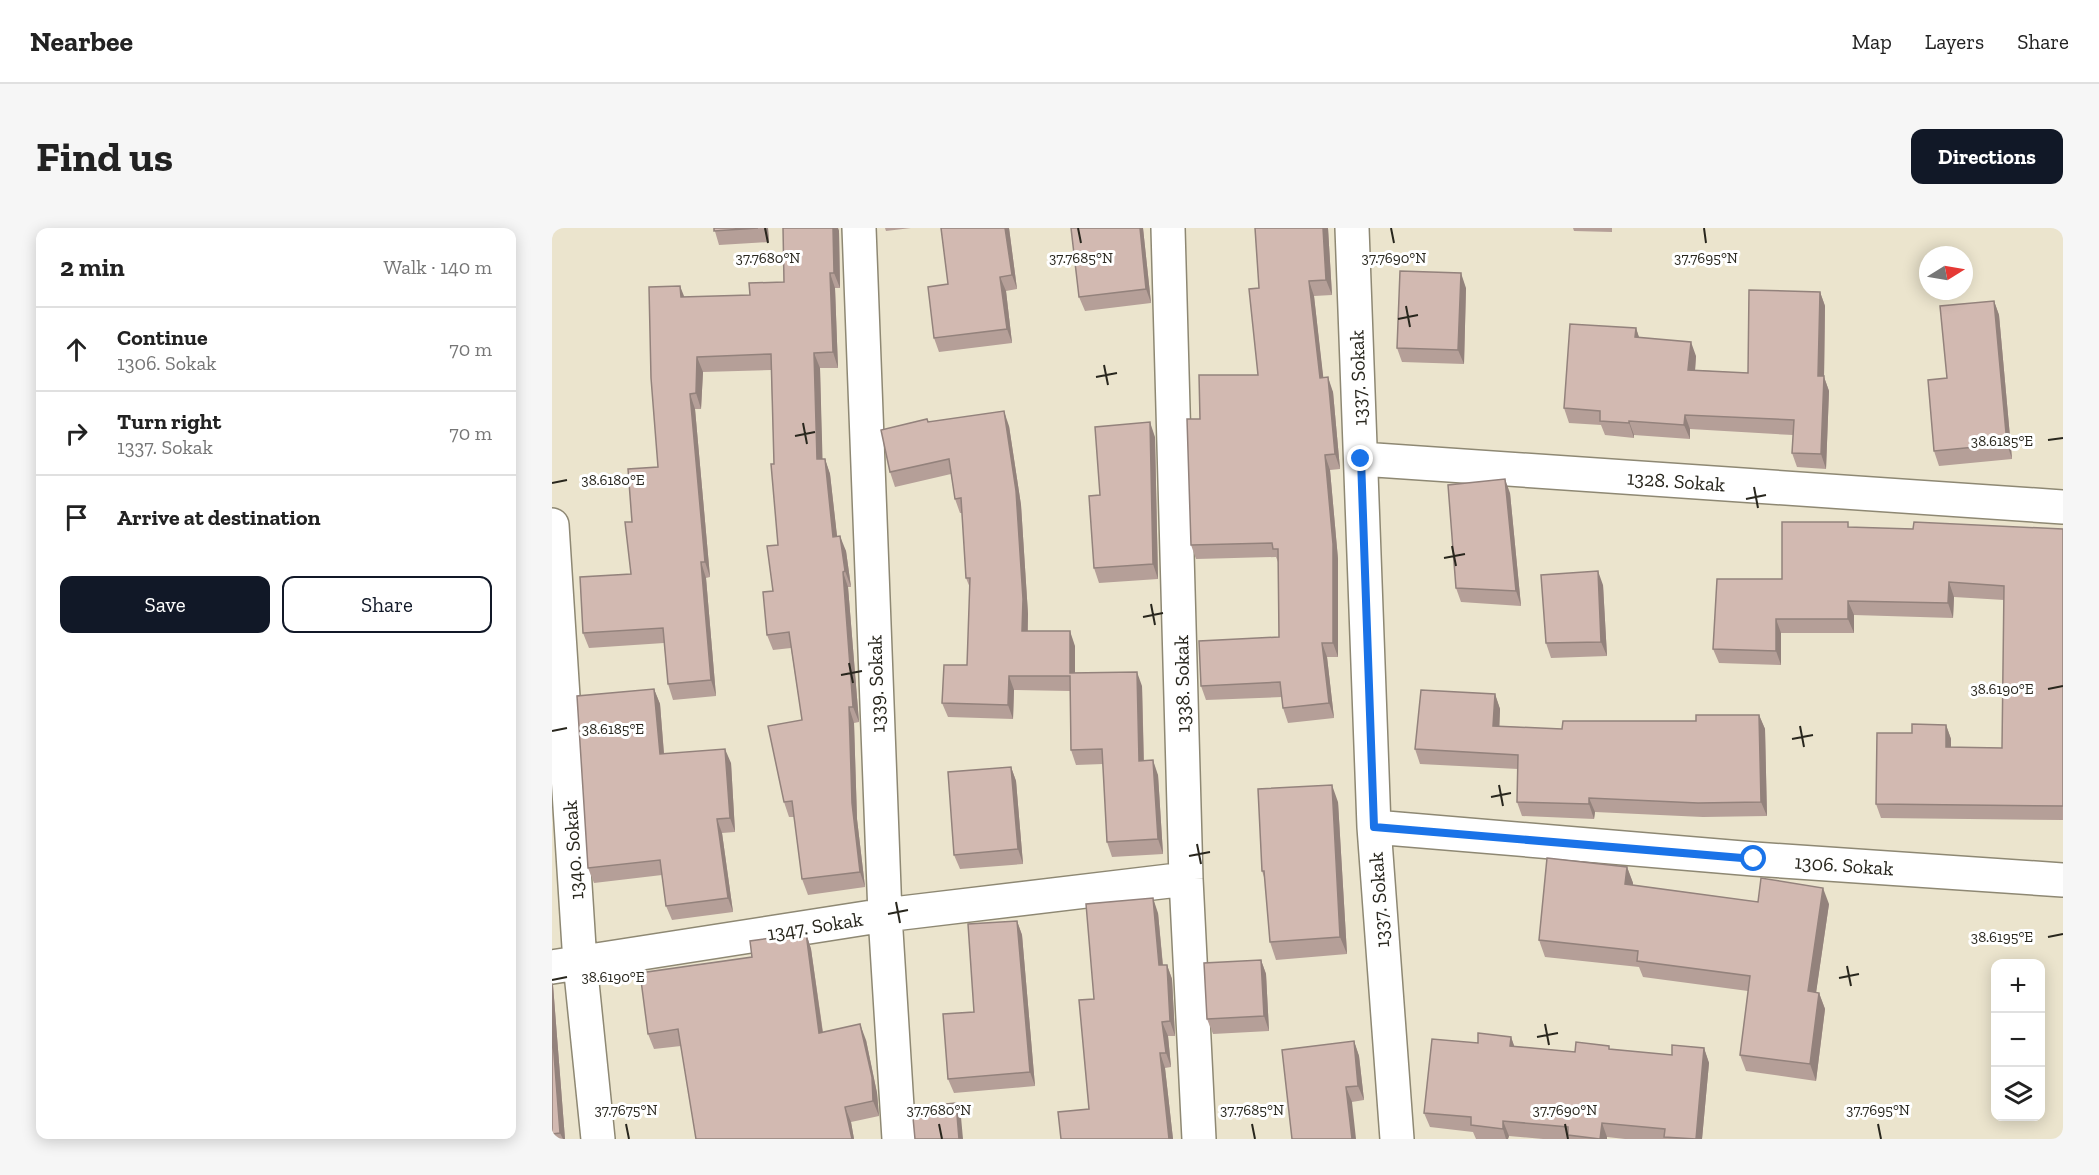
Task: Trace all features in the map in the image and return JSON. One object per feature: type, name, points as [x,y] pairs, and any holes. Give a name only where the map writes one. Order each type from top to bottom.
[{"type":"street","name":"1339. Sokak","points":[[859,228],[885,915],[899,1139]]},
{"type":"street","name":"1338. Sokak","points":[[1168,228],[1186,879],[1199,1139]]},
{"type":"street","name":"1337. Sokak","points":[[1352,228],[1374,827],[1397,1139]]},
{"type":"street","name":"1328. Sokak","points":[[1361,459],[2063,507]]},
{"type":"street","name":"1340. Sokak","points":[[552,525],[566,965],[598,1139]]},
{"type":"street","name":"1306. Sokak","points":[[1374,827],[1754,859],[2063,880]]},
{"type":"street","name":"1347. Sokak","points":[[566,965],[885,915],[1186,879]]},
{"type":"building","points":[[714,228],[758,228],[714,231]]},
{"type":"building","points":[[783,228],[833,228],[834,273],[830,273],[833,352],[814,353],[817,459],[825,459],[833,537],[840,536],[845,571],[843,572],[853,707],[849,707],[852,803],[860,872],[802,879],[792,801],[784,802],[768,726],[802,720],[789,632],[767,635],[763,592],[773,591],[767,546],[778,545],[771,464],[774,464],[771,354],[697,357],[696,393],[690,394],[705,562],[701,562],[711,680],[668,684],[663,628],[583,633],[580,577],[631,574],[625,522],[632,522],[628,469],[658,467],[651,378],[649,287],[680,286],[681,297],[750,295],[749,283],[784,282]]},
{"type":"building","points":[[941,228],[1005,228],[1012,275],[1000,277],[1007,329],[934,338],[928,287],[948,284]]},
{"type":"building","points":[[1071,228],[1140,228],[1146,289],[1079,297]]},
{"type":"building","points":[[1255,228],[1323,228],[1326,280],[1309,281],[1320,378],[1328,377],[1335,454],[1325,455],[1333,544],[1333,643],[1322,643],[1329,703],[1283,708],[1280,682],[1201,686],[1199,641],[1279,637],[1278,549],[1273,549],[1272,543],[1191,545],[1187,419],[1200,419],[1199,375],[1258,375],[1249,289],[1259,288]]},
{"type":"building","points":[[1400,271],[1461,273],[1458,350],[1397,348]]},
{"type":"building","points":[[1749,290],[1820,292],[1818,376],[1824,376],[1821,454],[1792,453],[1794,420],[1685,415],[1684,425],[1629,421],[1629,423],[1600,421],[1600,411],[1564,408],[1570,324],[1636,328],[1635,337],[1691,342],[1688,370],[1748,373]]},
{"type":"building","points":[[1994,301],[2007,444],[1934,451],[1928,380],[1947,378],[1940,306]]},
{"type":"building","points":[[1004,411],[1016,491],[1023,599],[1022,631],[1070,631],[1070,673],[1137,672],[1139,761],[1153,760],[1158,839],[1107,842],[1102,749],[1071,750],[1070,676],[1009,676],[1008,705],[942,703],[944,665],[967,665],[970,578],[966,578],[961,498],[955,499],[949,459],[890,472],[881,430],[927,419],[928,422]]},
{"type":"building","points":[[1150,422],[1153,564],[1094,568],[1089,496],[1100,495],[1095,427]]},
{"type":"building","points":[[1505,479],[1516,591],[1456,588],[1448,485]]},
{"type":"building","points":[[1782,522],[1848,522],[1848,527],[1913,529],[1914,522],[2063,529],[2063,806],[1876,804],[1877,733],[1912,733],[1912,724],[1946,725],[1946,747],[2002,748],[2004,586],[1949,582],[1948,603],[1848,601],[1848,619],[1776,619],[1776,651],[1713,649],[1717,579],[1782,579]]},
{"type":"building","points":[[1598,571],[1601,642],[1546,643],[1541,575]]},
{"type":"building","points":[[654,689],[660,754],[725,749],[730,818],[717,819],[728,898],[666,906],[660,860],[588,868],[577,696]]},
{"type":"building","points":[[1421,690],[1495,694],[1493,726],[1562,729],[1563,721],[1696,721],[1696,715],[1759,715],[1761,802],[1698,803],[1589,798],[1589,804],[1517,802],[1518,755],[1415,749]]},
{"type":"building","points":[[1011,767],[1018,849],[954,855],[948,772]]},
{"type":"building","points":[[1332,785],[1340,937],[1270,942],[1264,871],[1262,871],[1258,789]]},
{"type":"building","points":[[1547,858],[1627,867],[1625,884],[1758,902],[1761,878],[1823,888],[1808,991],[1819,993],[1810,1064],[1740,1055],[1750,976],[1637,961],[1638,951],[1539,940]]},
{"type":"building","points":[[1153,898],[1159,965],[1167,965],[1170,1021],[1162,1022],[1166,1053],[1160,1053],[1169,1139],[1061,1139],[1058,1112],[1089,1109],[1079,1000],[1094,999],[1086,904]]},
{"type":"building","points":[[1017,921],[1030,1072],[948,1079],[943,1014],[974,1012],[968,924]]},
{"type":"building","points":[[806,933],[819,1033],[860,1024],[872,1077],[873,1101],[845,1107],[852,1139],[696,1139],[678,1029],[648,1034],[640,973],[752,957],[750,941]]},
{"type":"building","points":[[1261,960],[1264,1016],[1207,1019],[1204,963]]},
{"type":"building","points":[[552,1028],[560,1133],[552,1134]]},
{"type":"building","points":[[1478,1033],[1511,1037],[1510,1046],[1575,1052],[1576,1042],[1609,1046],[1609,1049],[1672,1055],[1672,1045],[1704,1048],[1696,1139],[1664,1137],[1665,1129],[1602,1123],[1600,1139],[1568,1135],[1568,1127],[1503,1121],[1503,1129],[1471,1125],[1471,1117],[1424,1113],[1432,1039],[1478,1043]]},
{"type":"building","points":[[1354,1041],[1358,1086],[1346,1087],[1352,1139],[1292,1139],[1282,1050]]},
{"type":"building","points":[[956,1103],[959,1139],[915,1139],[912,1107]]},
{"type":"route","points":[[1361,459],[1374,827],[1754,859]]}]
